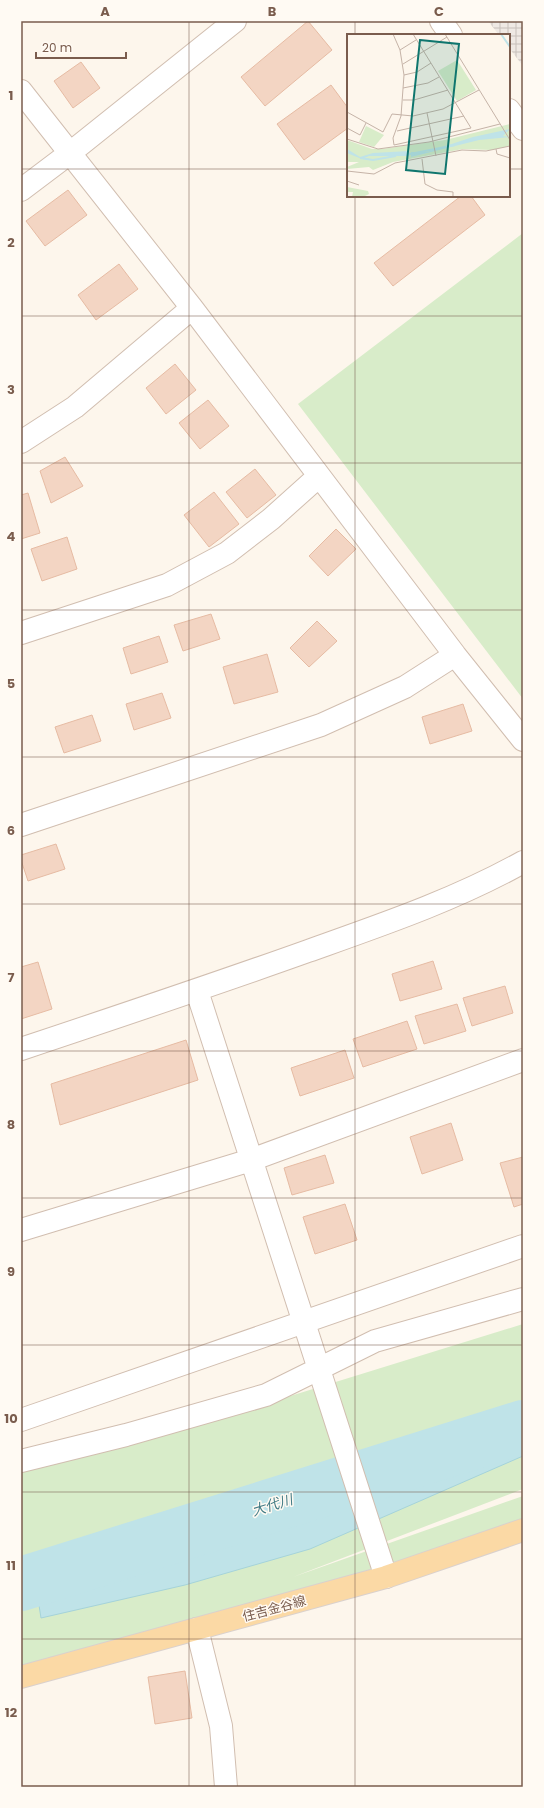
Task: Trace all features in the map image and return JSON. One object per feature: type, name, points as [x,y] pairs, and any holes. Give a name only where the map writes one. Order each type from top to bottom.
[{"type":"main road","name":"住吉金谷線","points":[[21,1677],[386,1577],[523,1530]]},
{"type":"street","points":[[21,190],[70,153],[235,21]]},
{"type":"street","points":[[441,21],[451,34]]},
{"type":"street","points":[[21,91],[192,308],[455,655],[523,740]]},
{"type":"street","points":[[510,111],[523,129]]},
{"type":"street","points":[[21,442],[75,407],[192,308]]},
{"type":"street","points":[[21,633],[166,585],[227,552],[271,519],[319,476]]},
{"type":"street","points":[[21,825],[321,725],[405,687],[455,655]]},
{"type":"street","points":[[21,1048],[197,991],[417,913],[500,875],[523,862]]},
{"type":"street","points":[[197,991],[386,1577]]},
{"type":"street","points":[[21,1230],[251,1160],[523,1060]]},
{"type":"street","points":[[21,1420],[523,1246]]},
{"type":"street","points":[[21,1461],[126,1435],[266,1395],[375,1340],[523,1299]]},
{"type":"street","points":[[198,1629],[221,1726],[226,1787]]},
{"type":"shaded area","points":[[488,21],[523,21],[523,66],[510,49],[510,34],[498,34]]},
{"type":"green space","points":[[523,233],[523,699],[298,404]]},
{"type":"green space","points":[[523,1324],[523,1489],[293,1577],[523,1496],[523,1522],[307,1599],[21,1669],[21,1470],[187,1428]]},
{"type":"water","points":[[523,1433],[523,1456],[310,1549],[185,1585],[41,1618],[32,1561],[166,1560],[257,1536],[480,1453]]},
{"type":"building","points":[[308,21],[332,50],[265,106],[241,77]]},
{"type":"building","points":[[81,62],[100,88],[73,108],[54,81]]},
{"type":"building","points":[[331,85],[347,107],[347,129],[304,160],[277,124]]},
{"type":"building","points":[[68,190],[87,215],[45,246],[26,221]]},
{"type":"building","points":[[460,197],[472,197],[485,215],[393,286],[374,263]]},
{"type":"building","points":[[119,264],[138,289],[96,320],[78,295]]},
{"type":"building","points":[[175,364],[196,390],[166,414],[146,388]]},
{"type":"building","points":[[208,400],[229,426],[200,449],[179,423]]},
{"type":"building","points":[[65,457],[83,486],[51,503],[40,471]]},
{"type":"building","points":[[255,469],[276,495],[247,518],[226,492]]},
{"type":"building","points":[[214,492],[239,524],[209,547],[184,515]]},
{"type":"building","points":[[28,493],[40,533],[21,539],[21,495]]},
{"type":"building","points":[[336,529],[356,549],[328,576],[309,556]]},
{"type":"building","points":[[67,537],[77,569],[42,581],[31,549]]},
{"type":"building","points":[[211,614],[220,639],[183,651],[174,625]]},
{"type":"building","points":[[317,621],[337,641],[309,667],[290,648]]},
{"type":"building","points":[[159,636],[168,662],[131,674],[123,648]]},
{"type":"building","points":[[267,654],[278,692],[234,704],[223,667]]},
{"type":"building","points":[[162,693],[171,718],[134,730],[126,704]]},
{"type":"building","points":[[463,704],[472,731],[430,744],[422,717]]},
{"type":"building","points":[[92,715],[101,741],[64,753],[55,727]]},
{"type":"building","points":[[56,844],[65,869],[28,881],[21,860],[21,855]]},
{"type":"building","points":[[433,961],[442,989],[400,1001],[392,974]]},
{"type":"building","points":[[38,962],[52,1009],[21,1019],[21,967]]},
{"type":"building","points":[[505,986],[513,1013],[472,1026],[463,998]]},
{"type":"building","points":[[457,1004],[466,1031],[424,1044],[415,1016]]},
{"type":"building","points":[[407,1021],[417,1049],[363,1067],[353,1039]]},
{"type":"building","points":[[186,1040],[198,1080],[60,1125],[51,1084]]},
{"type":"building","points":[[345,1050],[354,1078],[300,1096],[291,1068]]},
{"type":"building","points":[[451,1123],[463,1160],[422,1174],[410,1137]]},
{"type":"building","points":[[325,1155],[334,1183],[292,1195],[284,1168]]},
{"type":"building","points":[[523,1157],[523,1204],[514,1207],[500,1163]]},
{"type":"building","points":[[345,1204],[357,1240],[315,1254],[303,1217]]},
{"type":"building","points":[[185,1671],[192,1718],[155,1724],[148,1677]]},
{"type":"waterway","name":"大代川","points":[[21,1584],[523,1427]]}]
